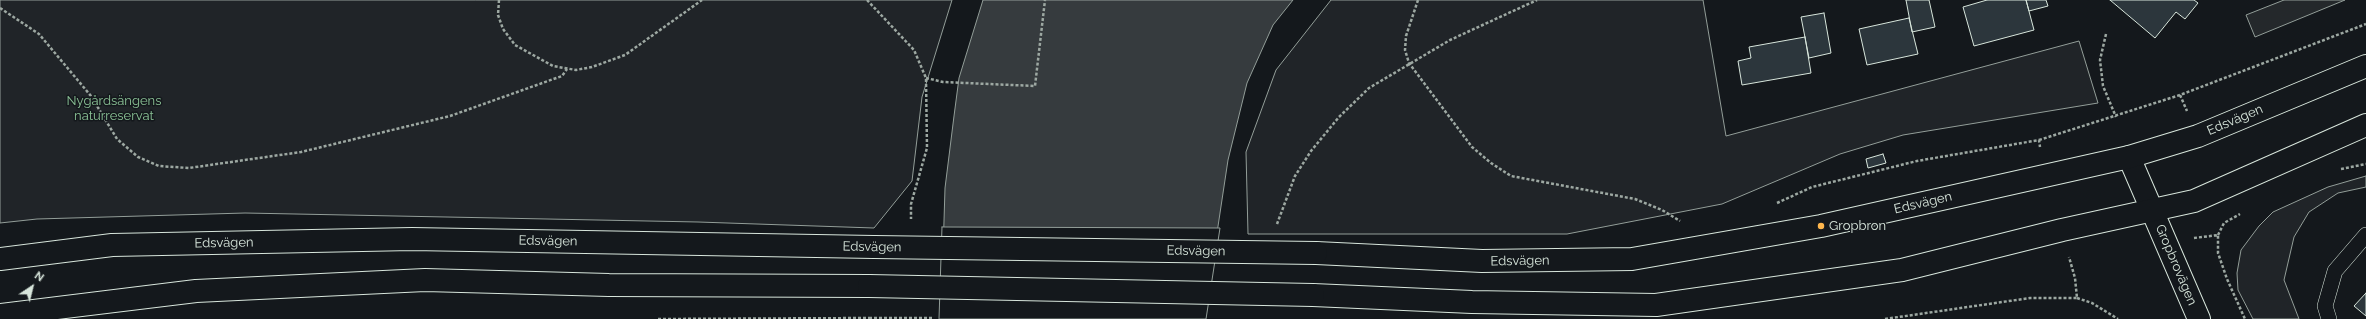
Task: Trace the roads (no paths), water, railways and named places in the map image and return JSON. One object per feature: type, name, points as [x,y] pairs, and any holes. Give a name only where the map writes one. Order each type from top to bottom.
[{"type":"main road","name":"Edsvägen","points":[[0,259],[112,245],[396,239],[1316,253],[1482,261],[1632,259],[1821,226],[2046,174],[2129,157],[2198,136],[2366,66]]},
{"type":"main road","points":[[0,315],[196,291],[425,280],[609,285],[869,286],[1313,295],[1472,302],[1656,305],[1902,270],[2062,230],[2154,212],[2194,201],[2366,125]]},
{"type":"main road","name":"Gropbrovägen","points":[[2129,157],[2199,319]]},
{"type":"lane","points":[[2329,319],[2325,306],[2335,271],[2366,235]]},
{"type":"place","name":"Gropbron","points":[[1821,226]]},
{"type":"park label","name":"Nygårdsängens naturreservat","points":[[114,108]]}]
